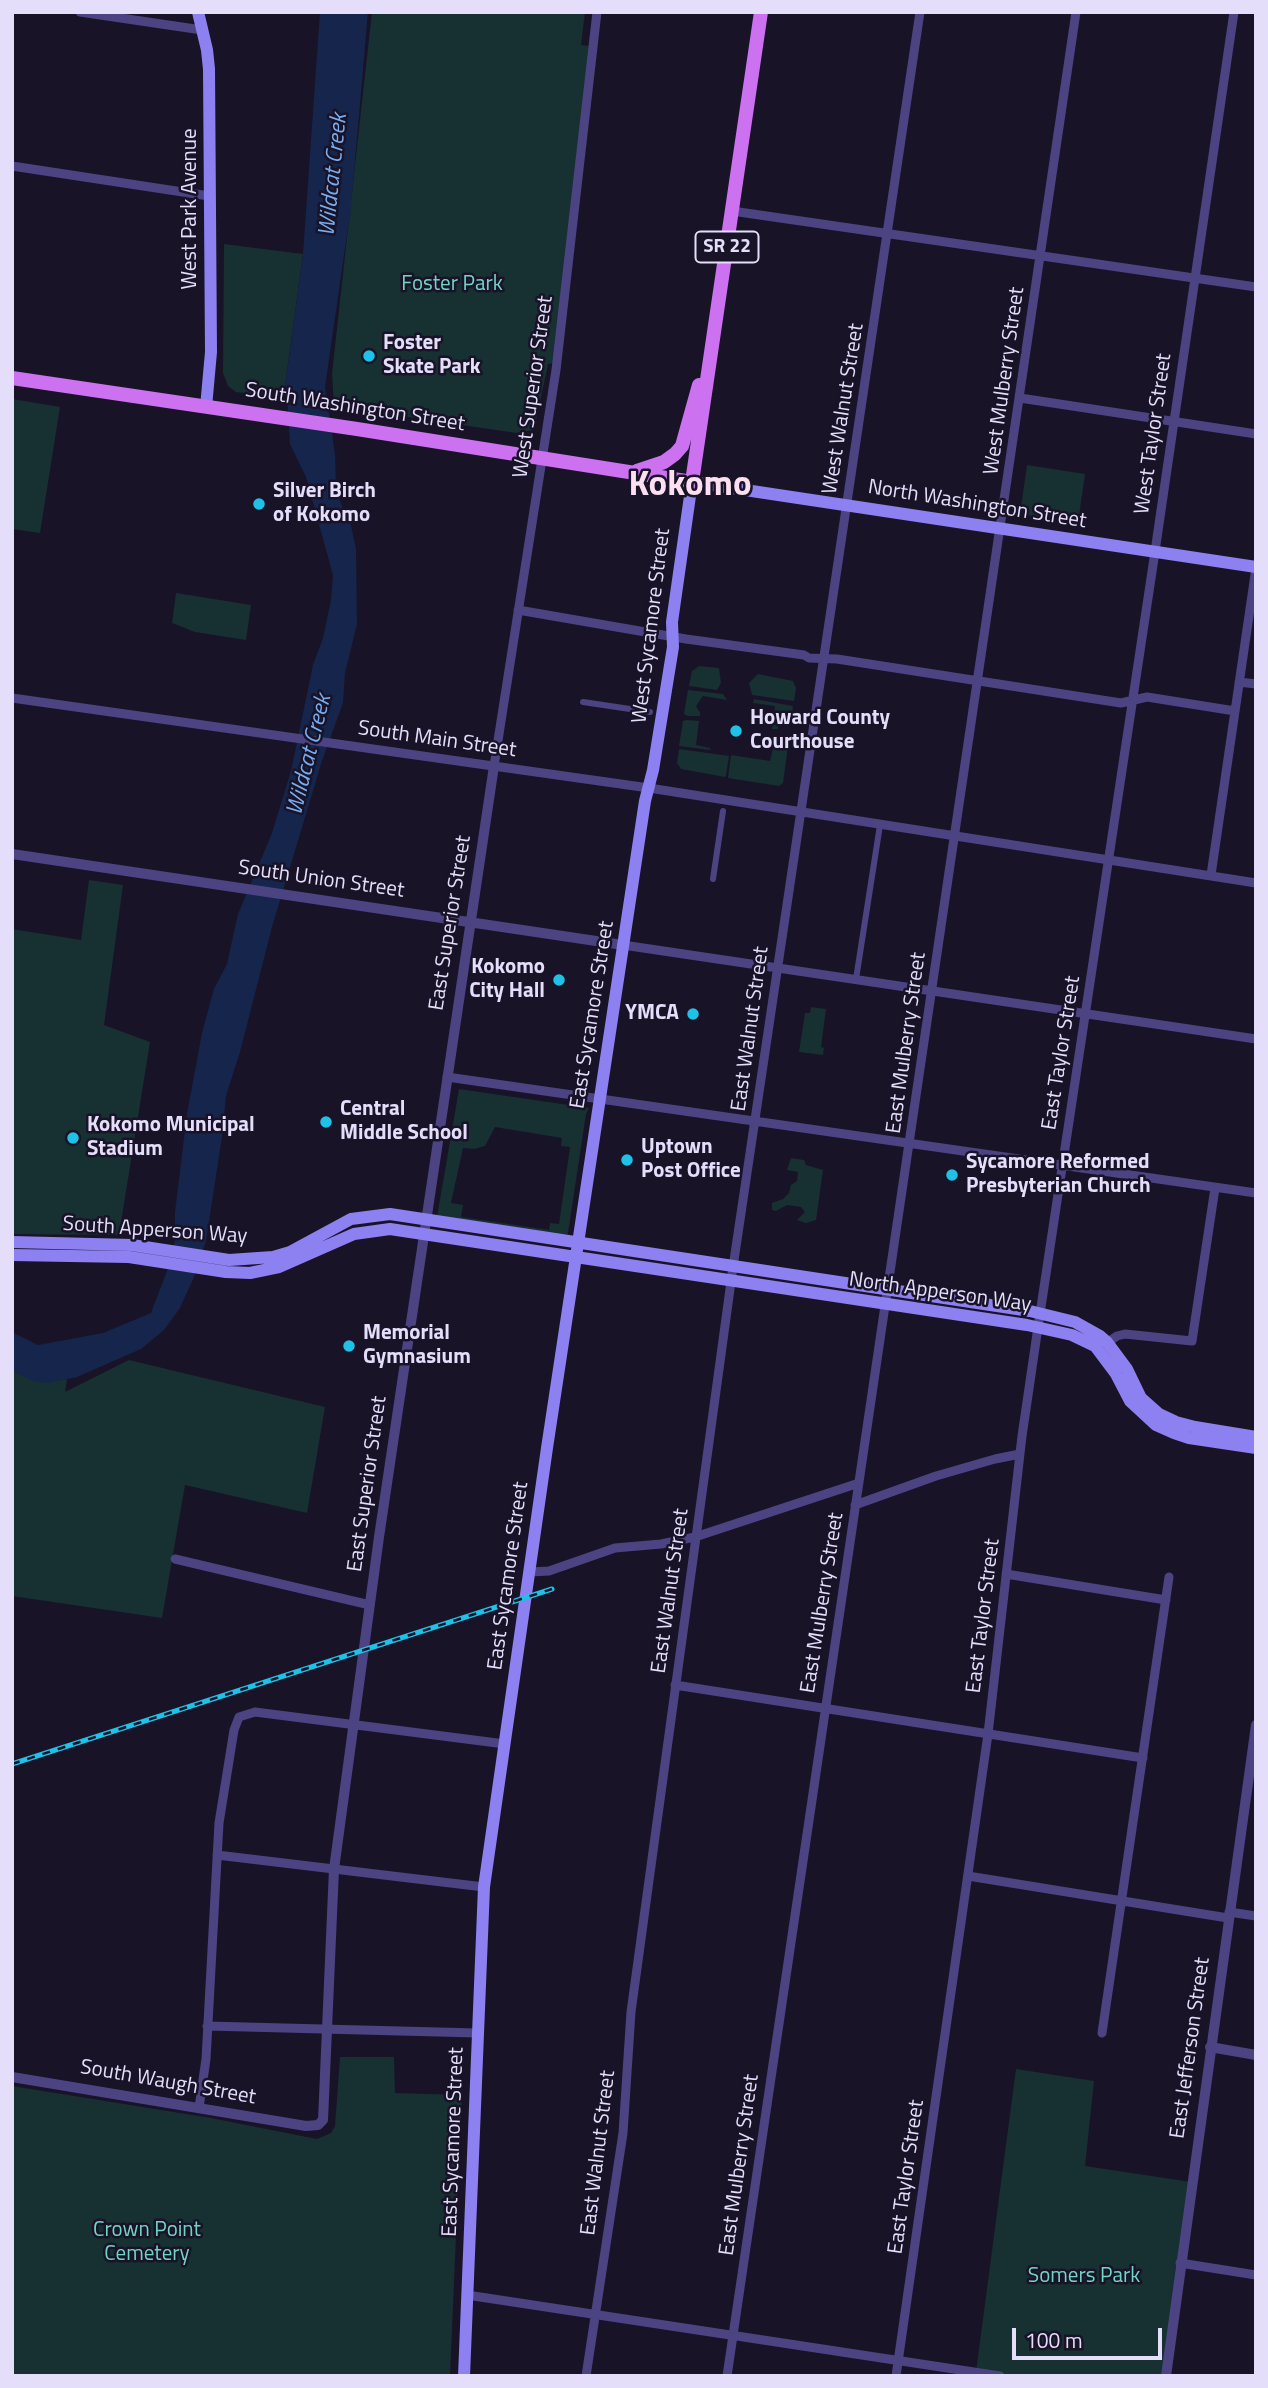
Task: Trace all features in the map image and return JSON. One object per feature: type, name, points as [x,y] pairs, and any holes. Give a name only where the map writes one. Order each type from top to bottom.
[{"type":"main road","name":"West Park Avenue","points":[[198,12],[208,50],[209,69],[211,352],[206,407]]},
{"type":"main road","name":"West Sycamore Street","points":[[649,788],[673,647],[672,635],[692,482],[761,12]]},
{"type":"main road","points":[[634,473],[664,461],[682,446],[711,347]]},
{"type":"main road","name":"South Washington Street","points":[[12,378],[692,482]]},
{"type":"main road","name":"North Washington Street","points":[[692,482],[1256,567]]},
{"type":"main road","name":"East Sycamore Street","points":[[464,2376],[484,1887],[578,1244],[649,788]]},
{"type":"main road","name":"South Apperson Way","points":[[227,1266],[278,1256],[351,1219],[390,1214],[578,1244]]},
{"type":"main road","name":"South Apperson Way","points":[[12,1242],[136,1252],[227,1266],[250,1273],[269,1270],[332,1242],[369,1230],[390,1229],[576,1258]]},
{"type":"main road","name":"North Apperson Way","points":[[578,1244],[1040,1313],[1075,1322],[1127,1369],[1141,1398],[1159,1413],[1175,1422],[1256,1437]]},
{"type":"main road","name":"South Apperson Way","points":[[12,1255],[136,1252]]},
{"type":"main road","name":"North Apperson Way","points":[[576,1258],[1038,1326],[1072,1335],[1095,1346],[1103,1346]]},
{"type":"main road","name":"North Apperson Way","points":[[1103,1346],[1130,1401],[1156,1425],[1189,1438],[1256,1448]]},
{"type":"street","points":[[80,12],[202,30]]},
{"type":"street","name":"West Superior Street","points":[[494,766],[556,370],[597,12]]},
{"type":"street","name":"West Walnut Street","points":[[800,811],[920,12]]},
{"type":"street","name":"West Mulberry Street","points":[[955,837],[1076,12]]},
{"type":"street","name":"West Taylor Street","points":[[1109,860],[1234,12]]},
{"type":"street","points":[[12,166],[209,196]]},
{"type":"street","points":[[732,211],[1256,287]]},
{"type":"street","points":[[1020,398],[1256,434]]},
{"type":"street","points":[[1211,876],[1256,567]]},
{"type":"street","points":[[518,610],[804,654],[808,658],[824,658],[1121,703],[1147,697],[1235,711]]},
{"type":"street","points":[[1239,682],[1256,684]]},
{"type":"street","name":"South Main Street","points":[[12,698],[649,788],[1256,883]]},
{"type":"street","points":[[583,702],[650,712]]},
{"type":"street","name":"East Superior Street","points":[[318,2125],[323,2119],[334,1869],[425,1220],[494,766]]},
{"type":"street","points":[[713,879],[723,811]]},
{"type":"street","name":"East Walnut Street","points":[[586,2376],[622,2133],[631,2012],[695,1537],[800,811]]},
{"type":"street","points":[[856,979],[880,825]]},
{"type":"street","name":"East Mulberry Street","points":[[727,2376],[955,837]]},
{"type":"street","name":"South Union Street","points":[[12,854],[623,945]]},
{"type":"street","name":"East Taylor Street","points":[[896,2376],[988,1734],[1020,1454],[1109,860]]},
{"type":"street","points":[[623,945],[1256,1040]]},
{"type":"street","points":[[447,1077],[1256,1193]]},
{"type":"street","points":[[1103,1346],[1125,1334],[1192,1341],[1215,1188]]},
{"type":"street","points":[[855,1505],[936,1476],[1020,1454]]},
{"type":"street","points":[[529,1572],[549,1571],[615,1548],[695,1537],[859,1483]]},
{"type":"street","points":[[175,1559],[370,1605]]},
{"type":"street","points":[[1006,1574],[1166,1600]]},
{"type":"street","points":[[1102,2033],[1169,1577]]},
{"type":"street","points":[[676,1685],[1143,1758]]},
{"type":"street","points":[[199,2108],[207,2026],[219,1823],[234,1730],[239,1717],[256,1712],[505,1744]]},
{"type":"street","name":"East Jefferson Street","points":[[1166,2376],[1210,2047],[1254,1758],[1256,1725]]},
{"type":"street","points":[[217,1855],[484,1887]]},
{"type":"street","points":[[968,1876],[1122,1901],[1256,1916]]},
{"type":"street","points":[[207,2026],[477,2033]]},
{"type":"street","points":[[1210,2047],[1256,2055]]},
{"type":"street","name":"South Waugh Street","points":[[12,2077],[306,2126],[318,2125]]},
{"type":"street","points":[[1181,2263],[1256,2275]]},
{"type":"street","points":[[467,2295],[1000,2376]]},
{"type":"green space","name":"Foster Park","points":[[372,12],[585,12],[581,45],[589,46],[554,363],[548,364],[534,430],[516,433],[334,406],[332,373]]},
{"type":"green space","points":[[224,244],[303,254],[285,386],[276,397],[236,392],[228,386],[223,373]]},
{"type":"green space","points":[[12,399],[60,407],[40,533],[12,529]]},
{"type":"green space","points":[[1027,465],[1085,474],[1078,523],[1020,514]]},
{"type":"green space","points":[[176,593],[251,605],[246,640],[195,632],[172,623]]},
{"type":"green space","points":[[699,666],[719,668],[721,683],[717,690],[689,686],[692,671]]},
{"type":"green space","points":[[758,674],[793,681],[796,688],[794,701],[752,695],[749,683]]},
{"type":"green space","points":[[688,690],[723,694],[727,700],[703,696],[696,706],[700,716],[688,716],[684,714]]},
{"type":"green space","points":[[754,699],[793,706],[791,720],[784,715],[784,721],[778,725],[778,729],[772,729],[775,706],[753,703]]},
{"type":"green space","points":[[683,721],[699,721],[696,745],[710,750],[679,746]]},
{"type":"green space","points":[[774,744],[788,746],[783,783],[779,786],[728,778],[731,755],[770,761]]},
{"type":"green space","points":[[679,749],[729,756],[725,777],[681,769],[677,763]]},
{"type":"green space","name":"Kokomo Municipal Stadium","points":[[89,880],[123,885],[104,1025],[150,1042],[119,1235],[12,1234],[12,929],[81,940]]},
{"type":"green space","points":[[811,1007],[826,1009],[821,1047],[824,1048],[823,1055],[799,1052],[805,1013],[810,1013]]},
{"type":"green space","points":[[459,1089],[589,1108],[568,1233],[565,1237],[437,1217]],"holes":[[[495,1127],[562,1138],[561,1146],[570,1147],[559,1224],[550,1223],[549,1230],[461,1217],[463,1205],[451,1203],[463,1148],[485,1146]]]},
{"type":"green space","points":[[791,1158],[804,1160],[806,1165],[823,1170],[816,1220],[806,1223],[797,1220],[805,1212],[801,1207],[787,1205],[776,1211],[772,1210],[772,1203],[783,1199],[789,1193],[791,1185],[797,1181],[798,1172],[787,1170]]},
{"type":"green space","points":[[12,1342],[69,1366],[65,1392],[129,1360],[325,1407],[307,1513],[185,1485],[162,1618],[12,1596]]},
{"type":"green space","name":"Crown Point Cemetery","points":[[340,2057],[394,2057],[395,2093],[462,2095],[450,2376],[12,2376],[12,2086],[211,2118],[317,2139],[331,2133],[335,2126]]},
{"type":"green space","name":"Somers Park","points":[[1016,2069],[1094,2081],[1085,2166],[1191,2182],[1166,2376],[1000,2376],[976,2372]]},
{"type":"water","name":"Wildcat Creek","points":[[320,12],[368,12],[351,207],[325,387],[335,454],[336,488],[350,521],[356,549],[357,624],[345,673],[343,703],[322,761],[272,927],[226,1096],[206,1241],[180,1308],[164,1330],[141,1349],[77,1377],[48,1383],[34,1381],[12,1371],[12,1332],[38,1345],[103,1333],[151,1313],[167,1271],[175,1240],[175,1212],[187,1114],[202,1033],[214,989],[227,964],[238,914],[272,833],[291,771],[313,665],[323,638],[331,600],[333,575],[306,477],[290,444],[285,386],[303,254]]},
{"type":"railway","points":[[12,1764],[552,1589]]},
{"type":"place","name":"Foster Skate Park","points":[[369,356]]},
{"type":"place","name":"Silver Birch of Kokomo","points":[[259,504]]},
{"type":"place","name":"Howard County Courthouse","points":[[736,731]]},
{"type":"place","name":"Kokomo City Hall","points":[[559,980]]},
{"type":"place","name":"YMCA","points":[[693,1014]]},
{"type":"place","name":"Central Middle School","points":[[326,1122]]},
{"type":"place","name":"Kokomo Municipal Stadium","points":[[73,1138]]},
{"type":"place","name":"Uptown Post Office","points":[[627,1160]]},
{"type":"place","name":"Sycamore Reformed Presbyterian Church","points":[[952,1175]]},
{"type":"place","name":"Memorial Gymnasium","points":[[349,1346]]},
{"type":"district","name":"Kokomo","points":[[690,486]]}]
